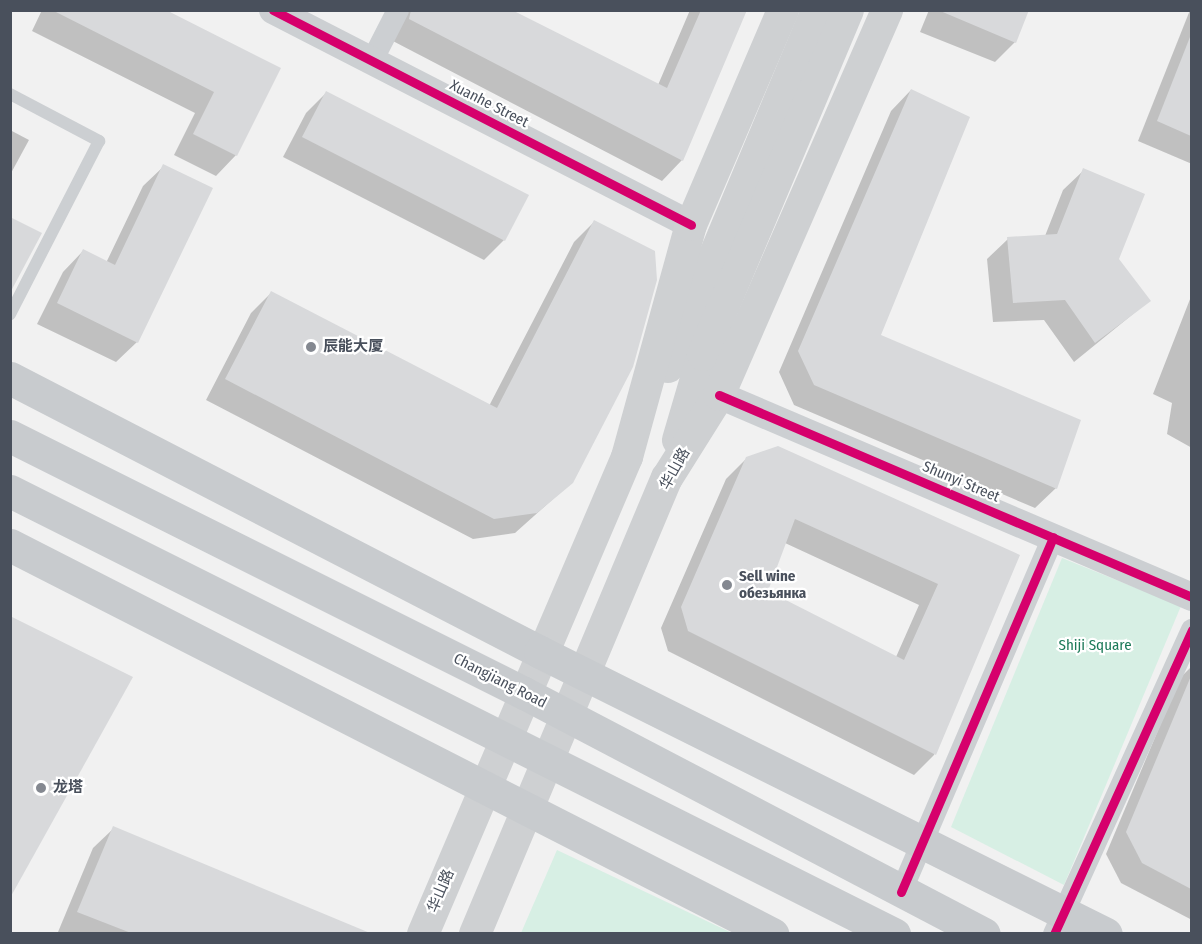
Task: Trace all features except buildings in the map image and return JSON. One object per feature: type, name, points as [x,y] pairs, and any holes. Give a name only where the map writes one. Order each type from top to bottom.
[{"type":"main road","name":"华山路","points":[[423,933],[507,737],[540,652],[627,457],[691,225],[783,10]]},
{"type":"main road","points":[[627,457],[817,10]]},
{"type":"main road","points":[[667,478],[703,355],[848,10]]},
{"type":"main road","name":"华山路","points":[[475,933],[550,759],[571,717],[667,478],[719,395],[887,10]]},
{"type":"main road","points":[[10,378],[540,652],[927,840],[1059,923],[1106,933]]},
{"type":"main road","name":"Changjiang Road","points":[[10,436],[524,693],[901,892],[984,933]]},
{"type":"main road","points":[[10,491],[507,737],[894,933]]},
{"type":"main road","points":[[10,545],[487,784],[772,933]]},
{"type":"street","name":"Xuanhe Street","points":[[273,10],[691,225]]},
{"type":"street","points":[[372,61],[398,10]]},
{"type":"street","name":"Shunyi Street","points":[[719,395],[1191,597]]},
{"type":"street","points":[[901,892],[927,840],[1053,537]]},
{"type":"street","points":[[1059,923],[1191,630]]},
{"type":"lane","points":[[10,94],[99,141],[10,314]]},
{"type":"green space","name":"Shiji Square","points":[[1062,558],[1181,606],[1064,885],[951,827]]},
{"type":"green space","points":[[557,850],[732,933],[521,933]]},
{"type":"cycle path","points":[[273,10],[691,225]]},
{"type":"cycle path","points":[[719,395],[1192,597]]},
{"type":"cycle path","points":[[901,892],[1053,537]]},
{"type":"cycle path","points":[[1054,934],[1192,630]]},
{"type":"place","name":"辰能大厦","points":[[311,347]]},
{"type":"place","name":"Sell wine обезьянка","points":[[727,585]]},
{"type":"place","name":"龙塔","points":[[41,788]]}]
